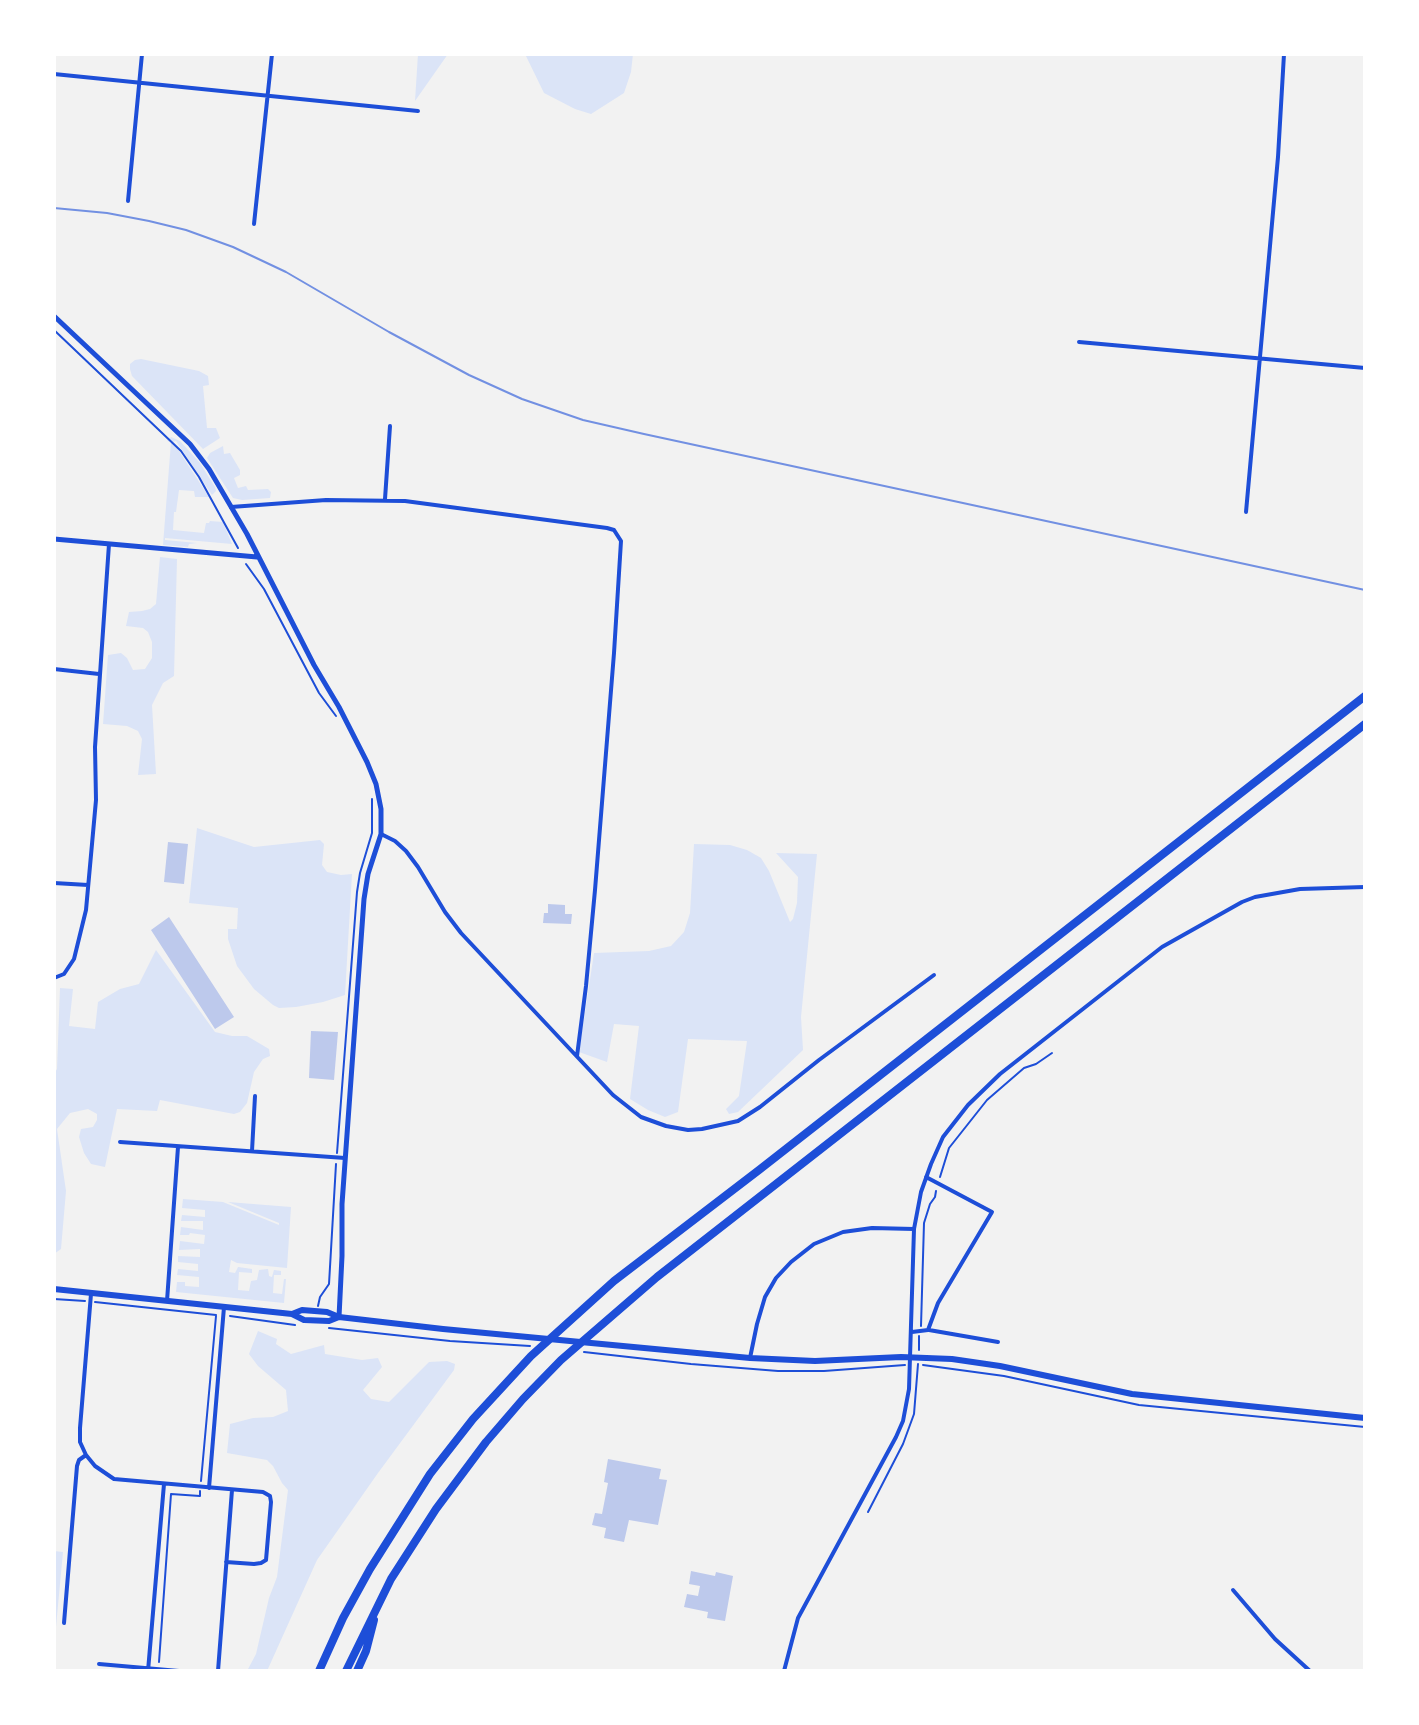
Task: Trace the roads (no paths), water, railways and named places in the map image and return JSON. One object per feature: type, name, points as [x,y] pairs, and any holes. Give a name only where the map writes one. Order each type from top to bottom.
[{"type":"highway","points":[[319,1671],[370,1569],[430,1474],[473,1419],[531,1356],[614,1281],[1365,696]]},
{"type":"highway","points":[[346,1671],[378,1604],[420,1532],[468,1464],[523,1399],[584,1339],[657,1277],[1365,724]]},
{"type":"highway","points":[[357,1671],[366,1651],[378,1604]]},
{"type":"main road","points":[[54,1289],[292,1314],[302,1310],[329,1312],[339,1317],[750,1358],[815,1361],[920,1357],[964,1360],[1141,1396],[1365,1418]]},
{"type":"street","points":[[128,201],[142,54]]},
{"type":"street","points":[[254,224],[272,54]]},
{"type":"street","points":[[1246,512],[1278,157],[1284,54]]},
{"type":"street","points":[[54,74],[418,111]]},
{"type":"street","points":[[54,316],[190,444],[209,469],[370,768],[379,794],[381,834],[368,874],[364,899],[345,1158],[339,1317]]},
{"type":"street","points":[[1079,342],[1365,368]]},
{"type":"street","points":[[385,500],[390,426]]},
{"type":"street","points":[[231,507],[326,500],[385,500],[607,528],[614,530],[621,541],[591,931],[577,1056]]},
{"type":"street","points":[[54,539],[257,557]]},
{"type":"street","points":[[54,978],[64,974],[71,966],[86,910],[96,800],[95,747],[109,544]]},
{"type":"street","points":[[54,669],[100,674]]},
{"type":"street","points":[[381,834],[406,851],[461,933],[620,1101],[641,1117],[659,1124],[681,1129],[702,1129],[738,1121],[934,975]]},
{"type":"street","points":[[54,883],[88,885]]},
{"type":"street","points":[[784,1671],[798,1618],[903,1421],[909,1389],[914,1229],[926,1177],[943,1137],[983,1089],[1162,947],[1255,897],[1300,889],[1365,887]]},
{"type":"street","points":[[252,1151],[255,1096]]},
{"type":"street","points":[[120,1142],[345,1158]]},
{"type":"street","points":[[167,1301],[178,1146]]},
{"type":"street","points":[[926,1177],[992,1212],[938,1303],[928,1330]]},
{"type":"street","points":[[750,1358],[759,1314],[768,1290],[783,1270],[802,1253],[814,1244],[843,1232],[872,1228],[914,1229]]},
{"type":"street","points":[[91,1293],[80,1428],[80,1442],[86,1455],[95,1466],[114,1479],[263,1492],[270,1496],[266,1560],[254,1564],[226,1562]]},
{"type":"street","points":[[209,1488],[224,1306]]},
{"type":"street","points":[[911,1332],[928,1330],[998,1342]]},
{"type":"street","points":[[64,1623],[77,1466],[86,1455]]},
{"type":"street","points":[[148,1670],[164,1484]]},
{"type":"street","points":[[218,1671],[232,1490]]},
{"type":"street","points":[[1233,1590],[1275,1639],[1309,1671]]},
{"type":"street","points":[[99,1664],[179,1671]]},
{"type":"railway","points":[[54,208],[149,221],[233,247],[286,272],[469,375],[522,399],[583,420],[1365,590]]}]
